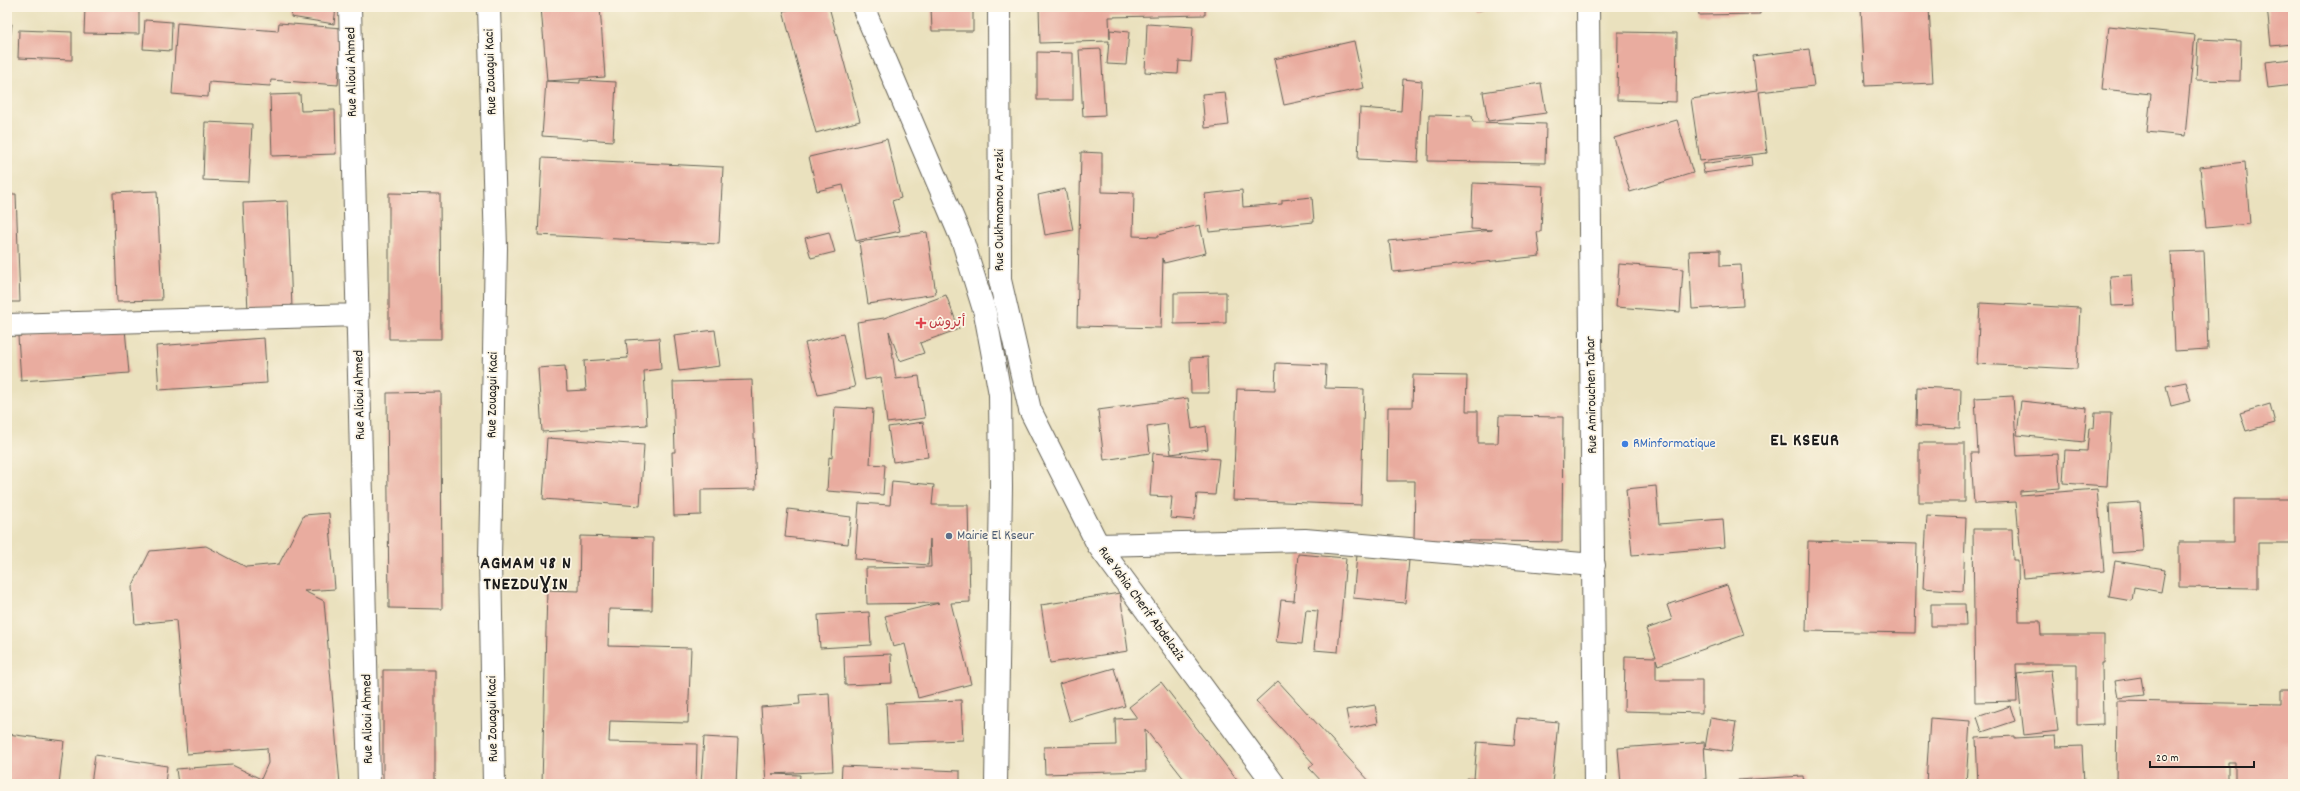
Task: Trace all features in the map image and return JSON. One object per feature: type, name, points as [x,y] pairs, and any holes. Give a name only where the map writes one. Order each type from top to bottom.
[{"type":"street","name":"Rue Alioui Ahmed","points":[[350,7],[369,784]]},
{"type":"street","name":"Rue Zouagui Kaci","points":[[489,7],[496,248],[490,559],[494,784]]},
{"type":"street","points":[[863,7],[963,242],[985,313],[1000,394],[1001,487],[996,784]]},
{"type":"street","name":"Rue Oukhmamou Arezki","points":[[999,7],[1000,280],[1030,410]]},
{"type":"street","name":"Rue Amirouchen Tahar","points":[[1588,7],[1595,784]]},
{"type":"street","points":[[7,325],[358,315]]},
{"type":"street","name":"Rue Yahia Cherif Abdelaziz","points":[[1030,410],[1098,546],[1274,784]]},
{"type":"street","points":[[1098,546],[1305,540],[1594,565]]},
{"type":"building","points":[[85,7],[139,7],[139,34],[84,33]]},
{"type":"building","points":[[292,7],[336,7],[334,24],[291,17]]},
{"type":"building","points":[[541,7],[600,7],[605,77],[547,81]]},
{"type":"building","points":[[800,7],[829,7],[860,121],[816,133],[783,11]]},
{"type":"building","points":[[931,7],[973,7],[973,31],[932,31]]},
{"type":"building","points":[[1039,7],[1205,7],[1205,15],[1109,17],[1110,39],[1110,30],[1129,32],[1126,65],[1107,64],[1109,41],[1040,43]]},
{"type":"building","points":[[1474,7],[1491,7],[1491,8],[1475,11]]},
{"type":"building","points":[[1698,7],[1760,7],[1760,14],[1699,15]]},
{"type":"building","points":[[1861,7],[1929,7],[1933,83],[1865,86]]},
{"type":"building","points":[[2267,7],[2290,7],[2293,44],[2271,46]]},
{"type":"building","points":[[145,20],[172,22],[171,51],[143,49]]},
{"type":"building","points":[[7,23],[12,24],[8,55],[7,55]]},
{"type":"building","points":[[177,23],[278,31],[279,23],[342,28],[338,85],[271,80],[270,86],[209,82],[208,97],[172,94]]},
{"type":"building","points":[[1147,24],[1193,27],[1191,62],[1179,61],[1178,74],[1145,72]]},
{"type":"building","points":[[2109,26],[2195,35],[2185,136],[2147,132],[2151,94],[2102,89]]},
{"type":"building","points":[[19,30],[72,32],[72,60],[18,58]]},
{"type":"building","points":[[1618,32],[1677,33],[1676,102],[1617,100]]},
{"type":"building","points":[[2198,39],[2241,41],[2240,81],[2196,80]]},
{"type":"building","points":[[1354,41],[1364,88],[1284,105],[1274,59]]},
{"type":"building","points":[[1101,49],[1105,115],[1083,116],[1079,50]]},
{"type":"building","points":[[1809,49],[1814,86],[1759,92],[1767,153],[1700,161],[1691,99],[1757,90],[1753,56]]},
{"type":"building","points":[[1037,52],[1073,53],[1073,100],[1037,100]]},
{"type":"building","points":[[2293,59],[2293,85],[2268,88],[2265,62]]},
{"type":"building","points":[[1403,79],[1422,81],[1418,162],[1358,159],[1360,108],[1401,111]]},
{"type":"building","points":[[580,80],[616,82],[613,141],[542,136],[546,81],[580,83]]},
{"type":"building","points":[[1541,83],[1546,113],[1488,121],[1483,92]]},
{"type":"building","points":[[1225,92],[1229,125],[1205,128],[1202,94]]},
{"type":"building","points":[[300,94],[301,111],[335,110],[336,154],[272,156],[270,95]]},
{"type":"building","points":[[1429,115],[1472,116],[1473,122],[1546,124],[1545,163],[1428,161]]},
{"type":"building","points":[[1677,120],[1693,173],[1630,192],[1614,138]]},
{"type":"building","points":[[205,122],[252,124],[249,182],[203,180]]},
{"type":"building","points":[[887,139],[901,198],[892,201],[900,231],[856,241],[843,185],[817,191],[809,157]]},
{"type":"building","points":[[1081,152],[1102,153],[1102,192],[1134,193],[1133,236],[1158,237],[1158,235],[1200,225],[1206,253],[1164,263],[1163,258],[1161,328],[1077,326]]},
{"type":"building","points":[[1751,157],[1752,166],[1704,173],[1702,164]]},
{"type":"building","points":[[542,158],[723,167],[719,244],[538,235]]},
{"type":"building","points":[[2245,162],[2250,224],[2206,228],[2200,167]]},
{"type":"building","points":[[1473,183],[1543,186],[1541,232],[1537,232],[1540,256],[1393,272],[1389,241],[1492,230],[1471,229]]},
{"type":"building","points":[[1065,189],[1073,230],[1045,235],[1038,195]]},
{"type":"building","points":[[1242,190],[1243,207],[1282,204],[1282,200],[1312,197],[1314,222],[1209,232],[1205,194]]},
{"type":"building","points":[[157,191],[162,300],[117,301],[113,193]]},
{"type":"building","points":[[389,193],[440,194],[441,339],[389,339]]},
{"type":"building","points":[[7,194],[16,194],[20,302],[7,302]]},
{"type":"building","points":[[288,201],[292,309],[248,311],[243,203]]},
{"type":"building","points":[[829,232],[835,252],[811,258],[805,238]]},
{"type":"building","points":[[927,232],[936,294],[868,304],[859,242]]},
{"type":"building","points":[[1720,250],[1720,266],[1741,265],[1743,306],[1692,309],[1689,251]]},
{"type":"building","points":[[2204,251],[2208,349],[2175,351],[2171,252]]},
{"type":"building","points":[[1619,264],[1683,269],[1680,312],[1616,307]]},
{"type":"building","points":[[2132,275],[2134,305],[2112,306],[2110,276]]},
{"type":"building","points":[[1226,292],[1226,323],[1174,324],[1174,293]]},
{"type":"building","points":[[946,295],[959,329],[920,343],[924,353],[900,361],[889,331],[896,379],[919,376],[925,418],[887,423],[881,377],[865,380],[857,322],[884,318]]},
{"type":"building","points":[[1980,303],[2080,308],[2077,369],[1977,364]]},
{"type":"building","points":[[125,329],[129,373],[21,381],[18,336]]},
{"type":"building","points":[[715,330],[720,366],[679,371],[674,335]]},
{"type":"building","points":[[843,334],[855,387],[818,395],[805,343]]},
{"type":"building","points":[[264,338],[267,383],[159,390],[156,346]]},
{"type":"building","points":[[659,338],[661,369],[644,371],[647,425],[542,432],[538,368],[565,366],[567,391],[586,390],[584,361],[628,358],[626,340]]},
{"type":"building","points":[[1208,357],[1209,393],[1191,393],[1190,358]]},
{"type":"building","points":[[1276,363],[1326,365],[1325,388],[1364,389],[1361,505],[1233,500],[1237,389],[1275,390]]},
{"type":"building","points":[[1413,375],[1467,376],[1466,411],[1478,411],[1478,443],[1498,443],[1499,416],[1563,417],[1562,542],[1414,540],[1415,481],[1387,481],[1388,407],[1412,407]]},
{"type":"building","points":[[752,380],[756,489],[701,490],[701,515],[674,516],[672,452],[675,452],[673,382]]},
{"type":"building","points":[[2186,382],[2191,401],[2171,406],[2166,386]]},
{"type":"building","points":[[1917,387],[1961,389],[1960,428],[1916,426]]},
{"type":"building","points":[[441,392],[442,609],[389,608],[387,393]]},
{"type":"building","points":[[2013,396],[2017,456],[2058,454],[2060,488],[2020,491],[2020,495],[2097,489],[2104,571],[2023,578],[2016,502],[1974,504],[1971,453],[1978,453],[1975,398]]},
{"type":"building","points":[[1188,398],[1192,429],[1206,426],[1208,449],[1171,454],[1167,424],[1147,427],[1150,453],[1104,460],[1098,410]]},
{"type":"building","points":[[2021,401],[2087,408],[2084,442],[2017,435]]},
{"type":"building","points":[[2270,404],[2275,423],[2246,431],[2240,413]]},
{"type":"building","points":[[835,407],[873,409],[870,464],[885,465],[883,495],[827,491],[829,457],[832,458]]},
{"type":"building","points":[[2095,413],[2111,413],[2107,486],[2063,483],[2065,450],[2087,451],[2089,428],[2094,429]]},
{"type":"building","points":[[923,422],[928,457],[893,462],[888,427]]},
{"type":"building","points":[[547,438],[644,445],[640,506],[543,499]]},
{"type":"building","points":[[1919,443],[1965,443],[1965,502],[1919,502]]},
{"type":"building","points":[[1153,453],[1219,459],[1215,495],[1197,494],[1194,520],[1170,518],[1172,497],[1150,496]]},
{"type":"building","points":[[892,481],[934,485],[932,505],[968,505],[970,602],[951,603],[971,684],[918,698],[905,644],[893,647],[885,616],[939,603],[867,604],[866,568],[931,567],[930,539],[928,565],[855,559],[859,503],[890,505]]},
{"type":"building","points":[[1656,486],[1659,524],[1723,519],[1725,547],[1632,555],[1626,489]]},
{"type":"building","points":[[2234,499],[2293,499],[2293,543],[2258,543],[2258,588],[2179,587],[2179,542],[2234,542]]},
{"type":"building","points":[[2140,502],[2143,551],[2112,553],[2109,504]]},
{"type":"building","points":[[788,509],[851,517],[848,544],[785,537]]},
{"type":"building","points":[[329,513],[335,589],[304,591],[324,601],[340,784],[178,784],[176,769],[232,765],[261,779],[268,763],[267,748],[187,754],[176,620],[135,624],[132,587],[150,551],[206,546],[246,567],[279,564],[304,515]]},
{"type":"building","points":[[1927,516],[1966,518],[1963,591],[1923,588]]},
{"type":"building","points":[[1973,529],[2012,529],[2013,560],[2018,560],[2019,621],[2040,621],[2041,635],[2104,635],[2104,663],[2102,663],[2103,724],[2077,725],[2077,664],[2016,664],[2017,701],[1975,702]]},
{"type":"building","points":[[580,536],[653,538],[652,610],[609,609],[608,646],[691,648],[688,723],[610,721],[609,742],[697,744],[696,784],[542,784],[547,590],[579,591]]},
{"type":"building","points":[[1808,541],[1917,544],[1915,633],[1806,631]]},
{"type":"building","points":[[1298,554],[1346,558],[1338,652],[1314,650],[1318,611],[1306,610],[1302,644],[1276,642],[1281,600],[1294,601]]},
{"type":"building","points":[[1357,555],[1409,560],[1405,603],[1353,598]]},
{"type":"building","points":[[2115,561],[2165,569],[2161,592],[2134,587],[2132,601],[2109,597]]},
{"type":"building","points":[[1727,585],[1744,635],[1658,665],[1656,659],[1656,680],[1702,680],[1702,713],[1624,711],[1625,656],[1656,657],[1646,629],[1672,620],[1667,605]]},
{"type":"building","points":[[1120,593],[1128,651],[1050,663],[1041,605]]},
{"type":"building","points":[[1931,604],[1965,604],[1966,626],[1931,626]]},
{"type":"building","points":[[869,612],[871,645],[820,648],[818,615]]},
{"type":"building","points":[[891,654],[892,683],[845,685],[844,656]]},
{"type":"building","points":[[1114,668],[1125,706],[1070,722],[1059,684]]},
{"type":"building","points":[[383,670],[435,670],[435,784],[383,784]]},
{"type":"building","points":[[2051,670],[2058,731],[2024,735],[2017,674]]},
{"type":"building","points":[[2141,677],[2144,695],[2118,698],[2115,681]]},
{"type":"building","points":[[1278,681],[1372,784],[1324,784],[1309,768],[1314,764],[1256,701]]},
{"type":"building","points":[[1161,682],[1240,784],[1188,784],[1145,729],[1146,771],[1045,774],[1044,747],[1116,745],[1115,719],[1137,718],[1129,707]]},
{"type":"building","points":[[2281,690],[2293,690],[2293,784],[2235,784],[2235,762],[2228,762],[2228,784],[2116,784],[2117,701],[2281,704]]},
{"type":"building","points":[[829,693],[833,771],[772,774],[800,775],[799,784],[766,784],[761,707],[800,704],[799,695]]},
{"type":"building","points":[[961,700],[963,740],[888,743],[886,703]]},
{"type":"building","points":[[1375,705],[1378,723],[1350,729],[1346,710]]},
{"type":"building","points":[[2010,706],[2015,721],[1982,732],[1977,717]]},
{"type":"building","points":[[1517,718],[1558,722],[1552,784],[1466,784],[1467,778],[1474,779],[1477,742],[1514,745]]},
{"type":"building","points":[[1710,718],[1736,722],[1731,752],[1705,748]]},
{"type":"building","points":[[1930,718],[1970,721],[1966,784],[1926,784]]},
{"type":"building","points":[[7,734],[64,741],[59,784],[7,784]]},
{"type":"building","points":[[2015,736],[2015,738],[2055,736],[2056,747],[2082,746],[2084,784],[1978,784],[1976,738]]},
{"type":"building","points":[[704,737],[738,739],[736,784],[701,784]]},
{"type":"building","points":[[1704,742],[1706,779],[1682,781],[1682,784],[1621,784],[1618,748]]},
{"type":"building","points":[[95,755],[167,766],[165,784],[91,784]]},
{"type":"building","points":[[842,766],[960,771],[960,784],[841,784]]},
{"type":"building","points":[[1803,776],[1804,784],[1738,784],[1738,780]]},
{"type":"place","name":"أتروش","points":[[921,323]]},
{"type":"place","name":"RMinformatique","points":[[1625,444]]},
{"type":"place","name":"Mairie El Kseur","points":[[949,536]]},
{"type":"district","name":"EL KSEUR","points":[[1805,441]]},
{"type":"district","name":"AGMAM 48 N TNEZDUƔIN","points":[[526,574]]}]
